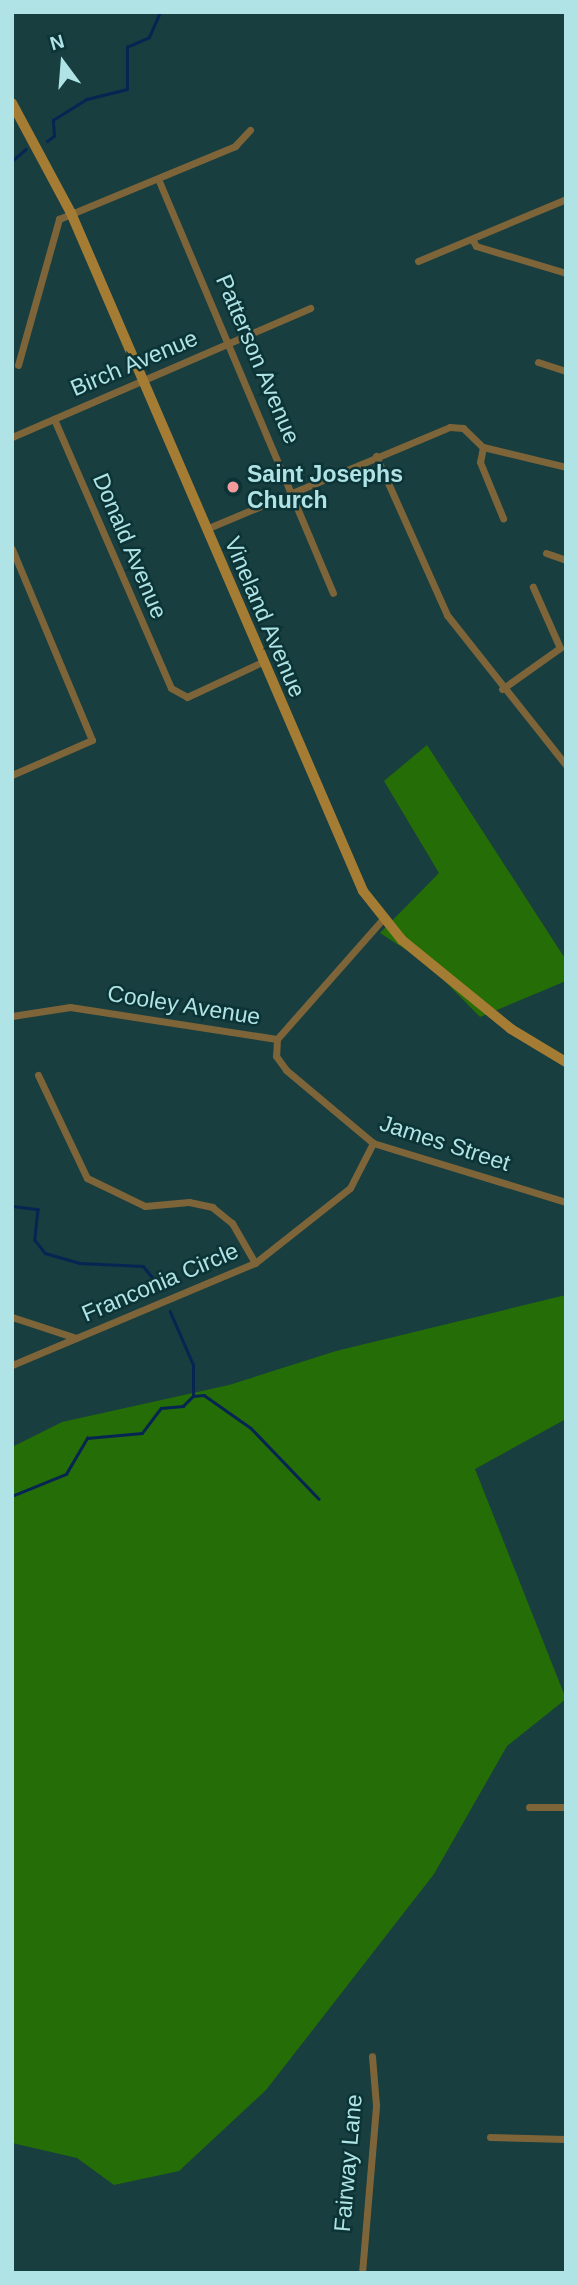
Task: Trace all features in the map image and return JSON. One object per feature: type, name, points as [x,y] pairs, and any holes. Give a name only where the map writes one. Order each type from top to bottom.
[{"type":"street","name":"Vineland Avenue","points":[[12,103],[22,114],[71,213],[352,869],[382,920],[511,1030],[566,1062]]},
{"type":"street","points":[[18,365],[53,232],[71,213],[85,214],[235,146],[250,130]]},
{"type":"street","name":"Patterson Avenue","points":[[159,181],[294,492],[333,593]]},
{"type":"street","points":[[418,261],[566,199]]},
{"type":"street","points":[[471,239],[477,246],[566,273]]},
{"type":"street","name":"Birch Avenue","points":[[12,438],[310,308]]},
{"type":"street","points":[[538,362],[566,371]]},
{"type":"street","name":"Donald Avenue","points":[[54,419],[171,688],[193,695],[262,662]]},
{"type":"street","points":[[206,529],[376,456],[457,425],[483,447],[566,467]]},
{"type":"street","points":[[483,447],[480,462],[503,518]]},
{"type":"street","points":[[376,456],[437,598],[502,689],[566,765]]},
{"type":"street","points":[[12,549],[92,740],[12,775]]},
{"type":"street","points":[[546,553],[566,560]]},
{"type":"street","points":[[502,689],[560,648],[533,587]]},
{"type":"street","name":"Cooley Avenue","points":[[12,1016],[60,1006],[277,1039],[382,920]]},
{"type":"street","name":"James Street","points":[[277,1039],[276,1056],[286,1070],[373,1143],[566,1202]]},
{"type":"street","points":[[38,1075],[83,1174],[101,1190],[145,1206],[189,1202],[212,1207],[232,1223],[256,1263]]},
{"type":"street","name":"Franconia Circle","points":[[12,1365],[256,1263],[350,1188],[373,1143]]},
{"type":"street","name":"Franconia Circle","points":[[12,1317],[76,1338]]},
{"type":"street","points":[[529,1807],[566,1807]]},
{"type":"street","name":"Fairway Lane","points":[[362,2273],[376,2105],[372,2056]]},
{"type":"street","points":[[490,2137],[566,2139]]},
{"type":"green space","points":[[427,745],[566,960],[566,981],[480,1017],[428,964],[380,933],[439,873],[384,781]]},
{"type":"green space","points":[[566,1295],[566,1419],[475,1469],[566,1699],[507,1746],[434,1874],[266,2090],[179,2171],[114,2185],[77,2158],[12,2143],[12,1447],[62,1422],[229,1385],[336,1351]]},
{"type":"waterway","points":[[47,141],[54,136],[53,120],[87,99],[127,89],[127,47],[149,37],[160,12]]},
{"type":"waterway","points":[[12,161],[26,149]]},
{"type":"waterway","points":[[12,1206],[38,1209],[35,1240],[45,1253],[79,1263],[143,1266],[163,1290]]},
{"type":"waterway","points":[[12,1496],[66,1474],[87,1438],[142,1433],[161,1408],[183,1406],[193,1396],[193,1365],[170,1312]]},
{"type":"waterway","points":[[193,1396],[204,1395],[251,1428],[319,1499]]},
{"type":"place","name":"Saint Josephs Church","points":[[233,487]]}]
